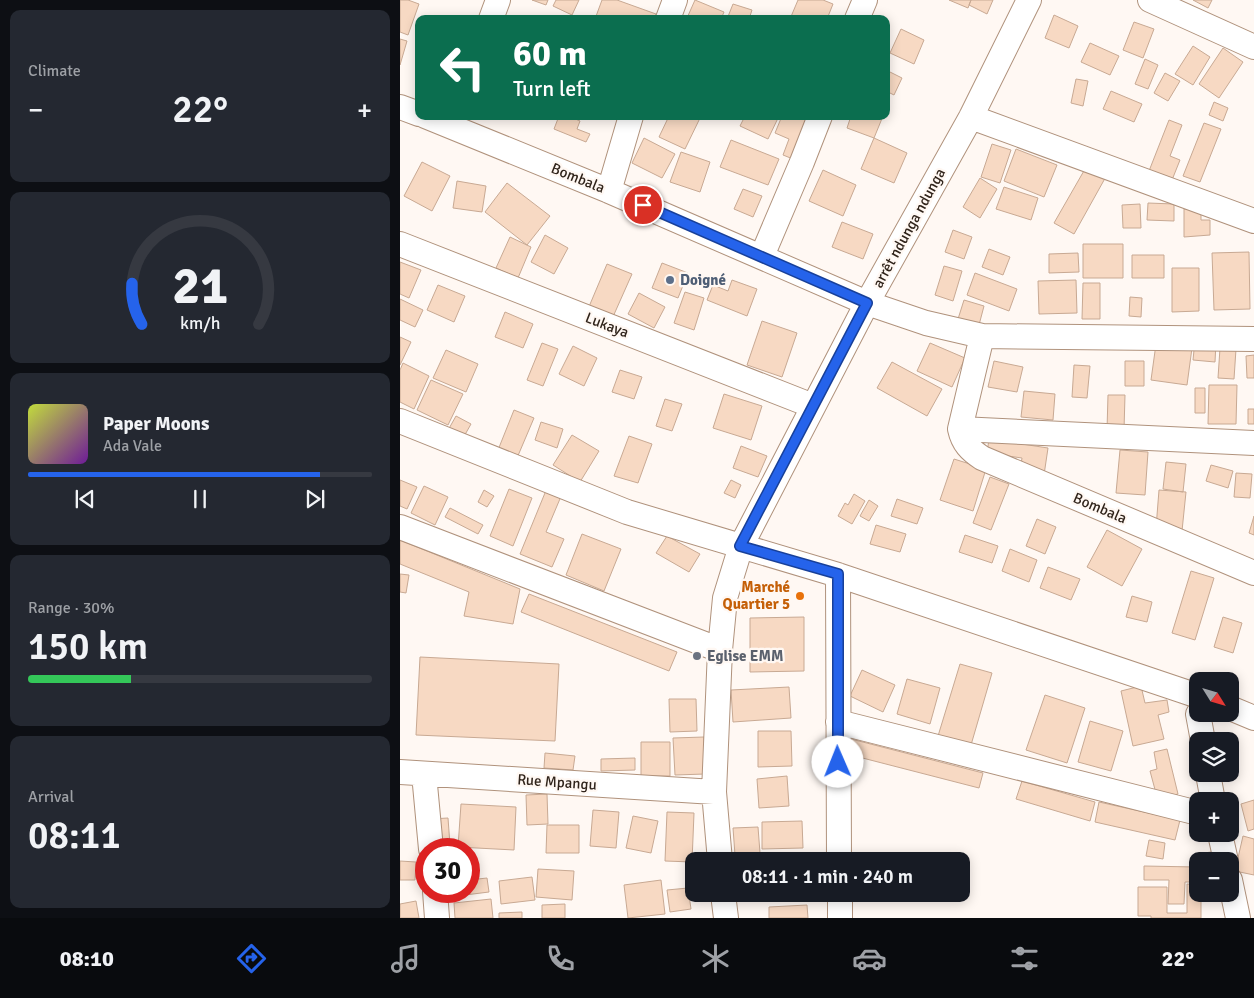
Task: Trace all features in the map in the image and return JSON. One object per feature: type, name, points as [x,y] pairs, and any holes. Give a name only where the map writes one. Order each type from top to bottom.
[{"type":"street","points":[[492,15],[498,0]]},
{"type":"street","points":[[669,15],[675,0]]},
{"type":"street","points":[[859,15],[865,0]]},
{"type":"street","name":"arrêt ndunga ndunga","points":[[719,852],[714,792],[720,650],[725,598],[740,546],[867,303],[970,117],[1029,0]]},
{"type":"street","points":[[1150,0],[1254,47]]},
{"type":"street","points":[[970,117],[1254,221]]},
{"type":"street","points":[[609,191],[630,120]]},
{"type":"street","points":[[762,256],[818,120]]},
{"type":"street","name":"Bombala","points":[[453,121],[867,303],[926,323],[982,336],[1254,339]]},
{"type":"street","name":"Lukaya","points":[[400,244],[813,406]]},
{"type":"street","points":[[982,336],[960,429],[1254,443]]},
{"type":"street","points":[[400,421],[627,512],[838,574],[1189,701]]},
{"type":"street","name":"Bombala","points":[[960,429],[962,438],[967,446],[982,458],[1254,573]]},
{"type":"street","points":[[400,527],[720,650]]},
{"type":"street","points":[[838,574],[839,852]]},
{"type":"street","points":[[838,722],[1189,811]]},
{"type":"street","name":"Rue Mpangu","points":[[400,772],[714,792]]},
{"type":"street","points":[[424,774],[430,838]]},
{"type":"street","points":[[725,902],[726,918]]},
{"type":"street","points":[[840,902],[840,918]]},
{"type":"street","points":[[1235,902],[1238,918]]},
{"type":"street","points":[[435,903],[437,918]]},
{"type":"building","points":[[400,0],[408,0],[419,4],[408,35],[400,32]]},
{"type":"building","points":[[532,0],[548,0],[546,5]]},
{"type":"building","points":[[556,0],[579,0],[572,15],[553,6]]},
{"type":"building","points":[[602,0],[617,0],[656,14],[656,15],[596,15]]},
{"type":"building","points":[[695,0],[724,12],[723,15],[688,15]]},
{"type":"building","points":[[798,0],[823,0],[833,4],[829,15],[792,15]]},
{"type":"building","points":[[949,0],[971,0],[968,8]]},
{"type":"building","points":[[971,0],[993,0],[987,14],[969,5]]},
{"type":"building","points":[[1193,0],[1212,0],[1208,8]]},
{"type":"building","points":[[733,4],[752,10],[750,15],[729,15]]},
{"type":"building","points":[[1054,15],[1078,26],[1069,48],[1045,38]]},
{"type":"building","points":[[1134,22],[1154,29],[1143,58],[1123,50]]},
{"type":"building","points":[[901,29],[924,40],[914,64],[890,53]]},
{"type":"building","points":[[400,39],[407,41],[400,65]]},
{"type":"building","points":[[1090,43],[1119,56],[1110,75],[1081,62]]},
{"type":"building","points":[[1193,46],[1210,57],[1193,85],[1175,74]]},
{"type":"building","points":[[1223,48],[1243,62],[1219,98],[1199,84]]},
{"type":"building","points":[[1145,59],[1158,65],[1148,89],[1135,84]]},
{"type":"building","points":[[890,72],[902,78],[894,95],[890,93]]},
{"type":"building","points":[[1165,73],[1180,81],[1168,101],[1154,93]]},
{"type":"building","points":[[1076,79],[1088,81],[1083,106],[1071,103]]},
{"type":"building","points":[[1111,91],[1142,104],[1134,122],[1103,109]]},
{"type":"building","points":[[1214,102],[1228,108],[1223,121],[1209,115]]},
{"type":"building","points":[[557,120],[578,120],[580,121],[577,129],[590,134],[586,142],[554,129]]},
{"type":"building","points":[[667,120],[699,120],[685,149],[659,137]]},
{"type":"building","points":[[743,120],[777,120],[768,139],[740,126]]},
{"type":"building","points":[[780,120],[808,120],[793,159],[783,155],[789,139],[775,133]]},
{"type":"building","points":[[850,120],[881,120],[874,138],[847,128]]},
{"type":"building","points":[[1169,120],[1182,125],[1170,156],[1180,160],[1172,180],[1149,171]]},
{"type":"building","points":[[1204,123],[1221,129],[1200,182],[1183,176]]},
{"type":"building","points":[[644,138],[675,154],[662,178],[632,163]]},
{"type":"building","points":[[874,138],[907,153],[894,183],[861,169]]},
{"type":"building","points":[[731,140],[779,159],[768,185],[720,167]]},
{"type":"building","points":[[992,144],[1011,150],[1000,183],[981,177]]},
{"type":"building","points":[[1016,149],[1057,165],[1044,197],[1004,181]]},
{"type":"building","points":[[681,152],[710,162],[700,192],[670,182]]},
{"type":"building","points":[[422,162],[450,176],[432,211],[404,196]]},
{"type":"building","points":[[1089,162],[1108,173],[1074,234],[1054,223]]},
{"type":"building","points":[[823,170],[856,185],[843,216],[809,201]]},
{"type":"building","points":[[980,178],[997,189],[980,218],[963,207]]},
{"type":"building","points":[[457,181],[486,186],[482,212],[453,208]]},
{"type":"building","points":[[507,183],[550,216],[527,245],[485,212]]},
{"type":"building","points":[[1004,187],[1038,198],[1031,220],[996,209]]},
{"type":"building","points":[[743,189],[762,196],[753,217],[734,209]]},
{"type":"building","points":[[1148,203],[1174,204],[1174,221],[1147,220]]},
{"type":"building","points":[[1140,204],[1141,228],[1123,228],[1122,205]]},
{"type":"building","points":[[1184,209],[1201,209],[1201,220],[1210,220],[1210,235],[1184,237]]},
{"type":"building","points":[[842,222],[873,234],[863,259],[832,247]]},
{"type":"building","points":[[953,230],[972,237],[964,259],[945,252]]},
{"type":"building","points":[[545,235],[568,248],[554,274],[531,262]]},
{"type":"building","points":[[510,237],[531,247],[518,278],[496,268]]},
{"type":"building","points":[[1083,244],[1123,244],[1123,278],[1083,278]]},
{"type":"building","points":[[989,249],[1010,257],[1003,275],[982,267]]},
{"type":"building","points":[[1249,252],[1250,309],[1214,310],[1212,253]]},
{"type":"building","points":[[1078,253],[1079,272],[1049,273],[1049,254]]},
{"type":"building","points":[[1132,255],[1164,255],[1164,278],[1132,278]]},
{"type":"building","points":[[400,262],[421,270],[409,298],[400,294]]},
{"type":"building","name":"Doigné","points":[[662,263],[688,273],[678,298],[652,288]]},
{"type":"building","points":[[607,264],[632,274],[612,319],[588,309]]},
{"type":"building","points":[[944,266],[962,271],[953,301],[935,295]]},
{"type":"building","points":[[1172,268],[1199,268],[1199,311],[1172,312]]},
{"type":"building","points":[[975,273],[1017,289],[1009,311],[967,295]]},
{"type":"building","points":[[732,280],[757,289],[747,316],[707,300],[713,285],[728,291]]},
{"type":"building","points":[[1076,280],[1077,313],[1039,314],[1038,281]]},
{"type":"building","points":[[1083,283],[1100,283],[1100,319],[1082,319]]},
{"type":"building","points":[[438,285],[465,296],[454,322],[427,310]]},
{"type":"building","points":[[685,292],[704,298],[694,330],[674,323]]},
{"type":"building","points":[[639,293],[665,307],[654,328],[628,314]]},
{"type":"building","points":[[1130,297],[1142,298],[1141,317],[1129,316]]},
{"type":"building","points":[[400,299],[423,310],[415,327],[400,320]]},
{"type":"building","points":[[964,300],[984,306],[979,325],[958,319]]},
{"type":"building","points":[[505,312],[533,324],[523,348],[495,337]]},
{"type":"building","points":[[762,321],[797,333],[782,377],[747,365]]},
{"type":"building","points":[[400,337],[411,342],[400,365]]},
{"type":"building","points":[[1195,340],[1216,342],[1215,362],[1193,360]]},
{"type":"building","points":[[542,343],[558,349],[543,386],[527,380]]},
{"type":"building","points":[[930,343],[965,358],[952,387],[917,371]]},
{"type":"building","points":[[1156,344],[1192,348],[1187,385],[1151,380]]},
{"type":"building","points":[[573,346],[597,358],[584,386],[559,374]]},
{"type":"building","points":[[1220,348],[1236,349],[1234,379],[1218,378]]},
{"type":"building","points":[[446,350],[478,364],[466,392],[433,378]]},
{"type":"building","points":[[1254,355],[1254,378],[1247,378],[1246,356]]},
{"type":"building","points":[[994,361],[1023,367],[1017,392],[988,387]]},
{"type":"building","points":[[1125,361],[1144,361],[1144,386],[1125,386]]},
{"type":"building","points":[[892,362],[942,389],[927,416],[877,388]]},
{"type":"building","points":[[403,363],[429,376],[414,409],[400,402],[400,370]]},
{"type":"building","points":[[1074,365],[1090,366],[1087,398],[1072,397]]},
{"type":"building","points":[[620,370],[642,377],[634,399],[612,392]]},
{"type":"building","points":[[431,380],[463,394],[448,425],[417,410]]},
{"type":"building","points":[[1209,385],[1237,385],[1236,424],[1208,424]]},
{"type":"building","points":[[1195,388],[1205,388],[1205,413],[1195,413]]},
{"type":"building","points":[[1024,391],[1055,394],[1053,420],[1021,417]]},
{"type":"building","points":[[724,394],[762,406],[751,440],[713,428]]},
{"type":"building","points":[[1108,395],[1125,395],[1124,430],[1107,430]]},
{"type":"building","points":[[665,399],[682,404],[672,431],[656,426]]},
{"type":"building","points":[[1248,409],[1254,409],[1254,424],[1248,424]]},
{"type":"building","points":[[514,410],[534,418],[517,458],[498,450]]},
{"type":"building","points":[[456,416],[471,424],[462,440],[447,432]]},
{"type":"building","points":[[541,422],[563,429],[557,448],[535,440]]},
{"type":"building","points":[[572,435],[599,451],[580,482],[553,465]]},
{"type":"building","points":[[629,436],[652,444],[638,483],[614,476]]},
{"type":"building","points":[[989,439],[1048,448],[1044,475],[1020,471],[1022,458],[987,453]]},
{"type":"building","points":[[741,446],[767,456],[758,477],[733,468]]},
{"type":"building","points":[[1120,450],[1148,452],[1145,495],[1116,493]]},
{"type":"building","points":[[954,459],[986,469],[973,511],[940,500]]},
{"type":"building","points":[[1166,462],[1186,464],[1183,492],[1163,489]]},
{"type":"building","points":[[1211,465],[1233,471],[1228,488],[1206,481]]},
{"type":"building","points":[[1236,473],[1252,474],[1250,498],[1234,497]]},
{"type":"building","points":[[990,477],[1009,484],[991,530],[973,523]]},
{"type":"building","points":[[400,480],[417,487],[407,509],[400,506]]},
{"type":"building","points":[[731,480],[741,485],[735,498],[724,493]]},
{"type":"building","points":[[424,486],[448,497],[435,525],[411,513]]},
{"type":"building","points":[[547,488],[562,494],[546,532],[564,539],[552,567],[520,554]]},
{"type":"building","points":[[509,489],[532,498],[513,546],[490,536]]},
{"type":"building","points":[[484,490],[494,496],[487,507],[478,502]]},
{"type":"building","points":[[1159,490],[1186,492],[1182,531],[1156,528]]},
{"type":"building","points":[[854,494],[865,501],[852,524],[838,516],[845,503],[848,505]]},
{"type":"building","points":[[897,499],[923,508],[917,524],[891,516]]},
{"type":"building","points":[[869,500],[878,506],[869,521],[860,516]]},
{"type":"building","points":[[450,508],[483,525],[478,534],[445,517]]},
{"type":"building","points":[[1254,516],[1254,535],[1249,533]]},
{"type":"building","points":[[1037,519],[1056,527],[1045,554],[1026,546]]},
{"type":"building","points":[[876,525],[906,534],[900,552],[870,544]]},
{"type":"building","points":[[1107,530],[1142,549],[1122,586],[1087,567]]},
{"type":"building","points":[[582,534],[621,549],[604,591],[566,575]]},
{"type":"building","points":[[965,535],[998,546],[992,563],[959,552]]},
{"type":"building","points":[[667,536],[700,554],[689,572],[656,553]]},
{"type":"building","points":[[400,540],[520,589],[513,624],[464,616],[469,592],[400,564]]},
{"type":"building","points":[[1010,549],[1037,560],[1029,582],[1002,571]]},
{"type":"building","points":[[1048,567],[1080,579],[1071,600],[1040,588]]},
{"type":"building","points":[[1191,571],[1214,578],[1195,640],[1172,633]]},
{"type":"building","points":[[400,574],[409,575],[406,593],[400,592]]},
{"type":"building","points":[[529,594],[677,652],[669,671],[521,612]]},
{"type":"building","points":[[1132,596],[1152,602],[1147,622],[1126,617]]},
{"type":"building","points":[[804,617],[804,671],[750,672],[750,618]]},
{"type":"building","points":[[1223,617],[1242,623],[1233,653],[1214,647]]},
{"type":"building","points":[[420,657],[559,664],[555,741],[416,735]]},
{"type":"building","points":[[960,664],[992,673],[971,745],[938,736]]},
{"type":"building","points":[[862,670],[895,685],[883,712],[850,696]]},
{"type":"building","points":[[907,679],[940,688],[930,724],[897,714]]},
{"type":"building","points":[[1141,686],[1145,703],[1167,700],[1169,712],[1158,715],[1164,739],[1133,746],[1121,691]]},
{"type":"building","points":[[789,687],[791,718],[733,722],[731,690]]},
{"type":"building","points":[[1045,695],[1085,708],[1067,763],[1026,750]]},
{"type":"building","points":[[669,699],[696,699],[697,731],[670,732]]},
{"type":"building","points":[[1090,721],[1123,731],[1111,771],[1078,762]]},
{"type":"building","points":[[758,731],[791,731],[792,766],[758,767]]},
{"type":"building","points":[[704,737],[705,774],[675,775],[673,738]]},
{"type":"building","points":[[851,739],[983,773],[979,788],[847,754]]},
{"type":"building","points":[[641,742],[670,742],[670,776],[641,776]]},
{"type":"building","points":[[1167,749],[1178,794],[1164,798],[1157,797],[1150,771],[1157,769],[1154,752]]},
{"type":"building","points":[[545,753],[575,756],[573,770],[544,768]]},
{"type":"building","points":[[635,758],[635,770],[601,771],[601,759]]},
{"type":"building","points":[[787,776],[789,806],[759,808],[757,779]]},
{"type":"building","points":[[1022,781],[1095,802],[1090,821],[1016,799]]},
{"type":"building","points":[[547,794],[548,824],[527,825],[526,795]]},
{"type":"building","points":[[1254,800],[1254,829],[1248,831],[1241,804]]},
{"type":"building","points":[[1099,802],[1180,820],[1175,840],[1095,822]]},
{"type":"building","points":[[461,804],[516,807],[514,850],[480,848],[480,838],[459,838]]},
{"type":"building","points":[[593,810],[619,812],[616,848],[590,846]]},
{"type":"building","points":[[667,812],[694,813],[692,852],[685,852],[685,862],[665,861]]},
{"type":"building","points":[[633,816],[658,821],[651,853],[626,848]]},
{"type":"building","points":[[448,818],[449,838],[433,838],[431,819]]},
{"type":"building","points":[[802,821],[803,848],[762,849],[762,822]]},
{"type":"building","points":[[547,825],[579,825],[579,853],[546,853]]},
{"type":"building","points":[[758,827],[760,852],[735,852],[733,828]]},
{"type":"building","points":[[1243,836],[1254,839],[1254,875],[1239,872],[1239,854]]},
{"type":"building","points":[[1149,840],[1165,843],[1163,859],[1146,856]]},
{"type":"building","points":[[400,861],[415,862],[415,880],[400,880]]},
{"type":"building","points":[[1144,866],[1189,867],[1189,882],[1185,882],[1184,904],[1168,904],[1169,880],[1144,880]]},
{"type":"building","points":[[538,869],[574,871],[572,900],[536,897]]},
{"type":"building","points":[[532,877],[535,900],[501,904],[499,881]]},
{"type":"building","points":[[487,878],[489,892],[480,893],[480,879]]},
{"type":"building","points":[[661,880],[665,914],[628,918],[624,885]]},
{"type":"building","points":[[1187,884],[1189,884],[1189,902],[1201,902],[1201,918],[1151,918],[1151,916],[1138,916],[1138,887],[1167,887],[1167,913],[1187,913]]},
{"type":"building","points":[[685,888],[685,902],[690,902],[691,909],[670,912],[667,890]]},
{"type":"building","points":[[491,899],[493,918],[455,918],[454,903],[480,903],[480,900]]},
{"type":"building","points":[[415,901],[419,918],[400,918],[400,904]]},
{"type":"building","points":[[565,904],[565,918],[542,918],[542,905]]},
{"type":"building","points":[[807,905],[808,918],[769,918],[769,907]]},
{"type":"building","points":[[522,912],[522,918],[499,918],[499,913]]},
{"type":"place","name":"Doigné","points":[[670,280]]},
{"type":"place","name":"Marché Quartier 5","points":[[800,596]]},
{"type":"place","name":"Eglise EMM","points":[[697,656]]},
{"type":"route","points":[[643,205],[867,303],[740,546],[838,574],[838,762]]}]
